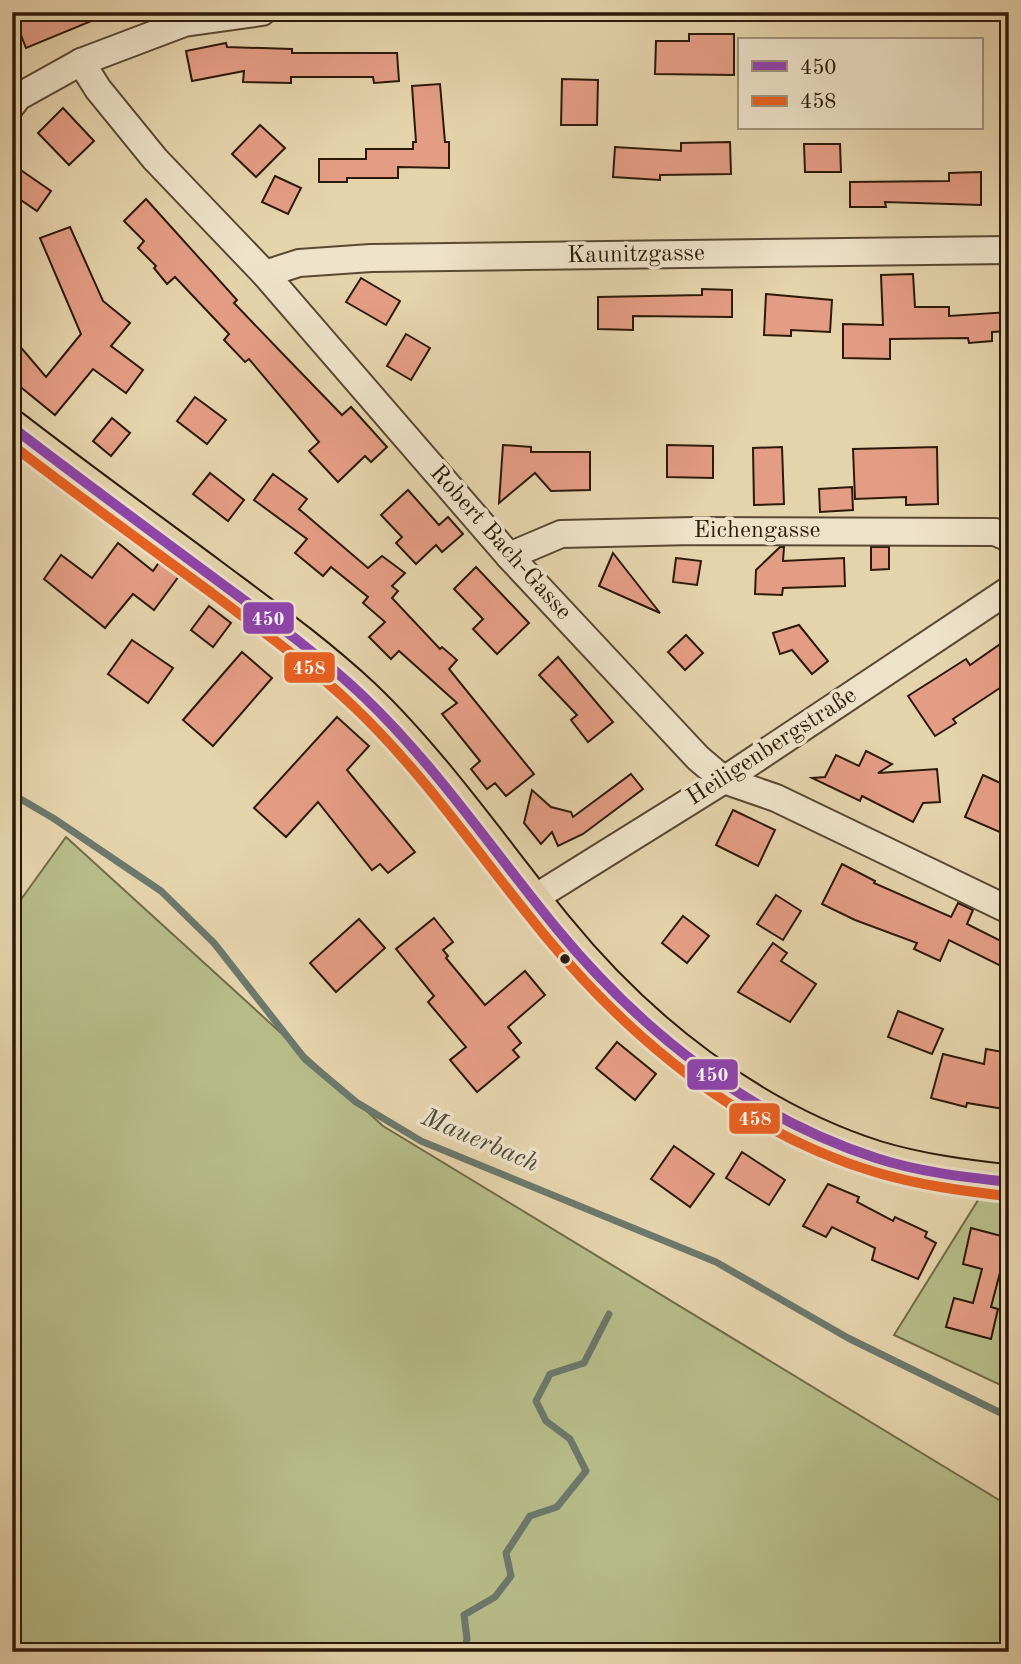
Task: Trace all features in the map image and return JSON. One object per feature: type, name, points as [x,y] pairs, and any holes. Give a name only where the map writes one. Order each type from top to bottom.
[{"type":"main road","points":[[12,427],[268,618],[365,698],[410,748],[587,965],[632,1010],[692,1059],[753,1100],[813,1133],[878,1158],[913,1168],[1009,1182]]},
{"type":"street","points":[[12,105],[18,97],[81,62],[184,23],[262,12]]},
{"type":"street","name":"Robert Bach-Gasse","points":[[81,62],[98,89],[155,159],[265,274],[509,556],[698,758],[724,779],[776,798],[1009,910]]},
{"type":"street","name":"Kaunitzgasse","points":[[265,274],[299,263],[371,258],[1009,250]]},
{"type":"street","name":"Eichengasse","points":[[509,556],[561,534],[693,531],[995,532],[1009,538]]},
{"type":"street","name":"Heiligenbergstraße","points":[[533,899],[724,779],[1009,590]]},
{"type":"green space","points":[[66,837],[383,1126],[1009,1506],[1009,1652],[12,1652],[12,912]]},
{"type":"green space","points":[[980,1197],[1009,1205],[1009,1389],[894,1335]]},
{"type":"building","points":[[12,12],[110,12],[111,13],[26,48]]},
{"type":"building","points":[[689,34],[734,34],[734,75],[655,74],[656,41],[689,41]]},
{"type":"building","points":[[226,43],[227,47],[292,49],[292,53],[397,53],[399,81],[374,83],[373,77],[291,77],[291,83],[243,82],[244,71],[192,81],[186,51]]},
{"type":"building","points":[[562,79],[598,80],[597,125],[561,125]]},
{"type":"building","points":[[440,84],[445,142],[449,142],[449,168],[398,167],[398,178],[347,178],[347,182],[319,182],[319,159],[366,159],[366,149],[413,149],[413,142],[416,142],[412,86]]},
{"type":"building","points":[[63,108],[94,141],[69,165],[38,133]]},
{"type":"building","points":[[260,125],[285,148],[256,177],[232,154]]},
{"type":"building","points":[[730,142],[731,174],[660,175],[660,180],[613,177],[615,147],[681,151],[681,143]]},
{"type":"building","points":[[804,144],[840,144],[841,172],[805,172]]},
{"type":"building","points":[[12,164],[51,191],[37,211],[12,194]]},
{"type":"building","points":[[981,172],[981,205],[885,202],[886,207],[850,207],[850,182],[949,181],[949,173]]},
{"type":"building","points":[[275,176],[301,188],[288,214],[262,202]]},
{"type":"building","points":[[146,199],[237,300],[234,303],[342,415],[351,407],[387,447],[371,462],[365,456],[338,482],[309,451],[319,442],[249,359],[245,362],[224,340],[229,334],[175,277],[167,284],[154,268],[156,266],[138,248],[144,241],[124,221]]},
{"type":"building","points":[[70,227],[103,301],[130,323],[111,346],[143,370],[126,393],[93,369],[55,415],[12,380],[12,337],[46,377],[81,334],[40,238]]},
{"type":"building","points":[[913,274],[915,307],[949,307],[949,316],[1009,312],[1009,331],[992,332],[992,341],[969,343],[968,338],[890,339],[890,359],[843,358],[843,324],[883,325],[881,275]]},
{"type":"building","points":[[361,278],[400,301],[386,325],[346,302]]},
{"type":"building","points":[[702,289],[732,290],[732,317],[633,316],[633,330],[598,329],[598,297],[702,295]]},
{"type":"building","points":[[766,294],[832,300],[830,332],[791,330],[791,336],[764,335]]},
{"type":"building","points":[[406,334],[430,348],[411,380],[387,366]]},
{"type":"building","points":[[195,397],[226,420],[207,444],[177,421]]},
{"type":"building","points":[[112,418],[130,433],[111,456],[93,441]]},
{"type":"building","points":[[503,445],[531,447],[531,452],[590,452],[590,490],[551,491],[535,473],[499,503]]},
{"type":"building","points":[[667,445],[713,446],[713,478],[667,477]]},
{"type":"building","points":[[782,447],[784,504],[754,505],[753,448]]},
{"type":"building","points":[[937,447],[938,504],[906,505],[906,497],[855,499],[853,449]]},
{"type":"building","points":[[210,473],[244,500],[228,521],[193,494]]},
{"type":"building","points":[[273,474],[307,499],[299,509],[368,568],[382,556],[405,573],[392,586],[398,591],[392,598],[440,649],[442,647],[457,660],[449,669],[534,774],[506,796],[495,783],[487,789],[471,769],[480,761],[442,714],[457,703],[399,651],[391,659],[369,637],[385,622],[363,603],[368,597],[331,567],[323,576],[295,553],[307,539],[254,500]]},
{"type":"building","points":[[852,487],[853,510],[820,512],[819,489]]},
{"type":"building","points":[[408,490],[439,525],[448,517],[463,534],[442,552],[436,545],[416,564],[396,543],[402,537],[381,515]]},
{"type":"building","points":[[118,543],[153,571],[160,561],[179,576],[154,610],[133,594],[105,628],[44,579],[61,555],[92,578]]},
{"type":"building","points":[[780,547],[784,547],[783,561],[844,558],[845,586],[783,588],[782,595],[755,594],[756,570]]},
{"type":"building","points":[[871,547],[889,547],[889,569],[871,570]]},
{"type":"building","points":[[613,553],[660,613],[599,586]]},
{"type":"building","points":[[676,558],[701,561],[697,585],[673,582]]},
{"type":"building","points":[[476,567],[529,623],[497,654],[473,629],[483,619],[454,589]]},
{"type":"building","points":[[209,606],[231,623],[213,647],[191,630]]},
{"type":"building","points":[[799,625],[828,661],[812,674],[792,650],[780,654],[773,633]]},
{"type":"building","points":[[686,635],[703,653],[685,670],[668,652]]},
{"type":"building","points":[[1009,638],[1009,682],[953,719],[956,723],[935,736],[908,696],[966,659],[970,665]]},
{"type":"building","points":[[132,640],[173,668],[148,703],[108,674]]},
{"type":"building","points":[[242,652],[272,678],[213,746],[183,720]]},
{"type":"building","points":[[558,657],[613,722],[588,742],[571,720],[577,715],[539,675]]},
{"type":"building","points":[[337,717],[369,746],[347,770],[415,852],[388,873],[380,864],[372,870],[318,802],[286,837],[254,808]]},
{"type":"building","points":[[866,751],[892,764],[878,773],[937,769],[940,802],[923,803],[913,822],[862,796],[860,801],[812,778],[825,777],[836,755],[859,766]]},
{"type":"building","points":[[631,774],[643,789],[583,834],[558,846],[552,832],[541,844],[524,823],[532,790],[551,807],[571,812],[573,817]]},
{"type":"building","points":[[983,775],[1009,787],[1009,836],[965,817]]},
{"type":"building","points":[[733,810],[775,830],[758,866],[716,845]]},
{"type":"building","points":[[842,864],[875,881],[874,883],[951,917],[958,903],[973,910],[967,924],[1009,945],[1009,970],[949,940],[940,961],[914,949],[917,943],[855,920],[822,904]]},
{"type":"building","points":[[776,895],[801,911],[783,940],[757,924]]},
{"type":"building","points":[[683,916],[709,936],[687,963],[662,943]]},
{"type":"building","points":[[434,918],[453,942],[443,950],[448,956],[446,958],[485,1005],[525,971],[545,995],[508,1027],[521,1043],[513,1050],[519,1057],[477,1092],[450,1060],[466,1047],[428,1002],[434,996],[396,949]]},
{"type":"building","points":[[359,919],[385,948],[336,992],[310,963]]},
{"type":"building","points":[[773,943],[787,953],[781,961],[816,984],[790,1022],[738,992]]},
{"type":"building","points":[[898,1011],[943,1029],[932,1054],[888,1037]]},
{"type":"building","points":[[617,1042],[656,1074],[635,1100],[596,1068]]},
{"type":"building","points":[[986,1049],[1009,1053],[1004,1109],[967,1103],[966,1107],[931,1098],[943,1054],[984,1064]]},
{"type":"building","points":[[674,1146],[714,1174],[690,1207],[651,1179]]},
{"type":"building","points":[[742,1152],[785,1180],[769,1205],[726,1178]]},
{"type":"building","points":[[828,1184],[859,1197],[857,1202],[893,1221],[895,1217],[927,1232],[925,1237],[936,1243],[918,1279],[872,1260],[875,1248],[832,1227],[826,1237],[803,1226]]},
{"type":"building","points":[[971,1228],[1009,1238],[991,1307],[998,1309],[991,1339],[946,1327],[954,1298],[973,1303],[982,1269],[963,1264]]},
{"type":"waterway","name":"Mauerbach","points":[[12,794],[53,818],[161,891],[214,943],[305,1059],[356,1102],[421,1141],[716,1262],[848,1338],[1009,1417]]},
{"type":"waterway","points":[[464,1652],[467,1639],[464,1615],[495,1597],[511,1576],[506,1553],[530,1516],[557,1507],[586,1471],[570,1439],[546,1421],[536,1401],[550,1374],[584,1363],[609,1314]]},
{"type":"transit line","name":"450","points":[[12,427],[293,637],[364,697],[416,752],[557,929],[590,966],[624,1002],[700,1066],[741,1094],[829,1141],[909,1167],[1009,1182]]},
{"type":"transit line","name":"458","points":[[12,445],[267,634],[353,706],[405,760],[522,908],[579,975],[653,1047],[694,1079],[736,1108],[827,1155],[908,1181],[1007,1196]]}]
